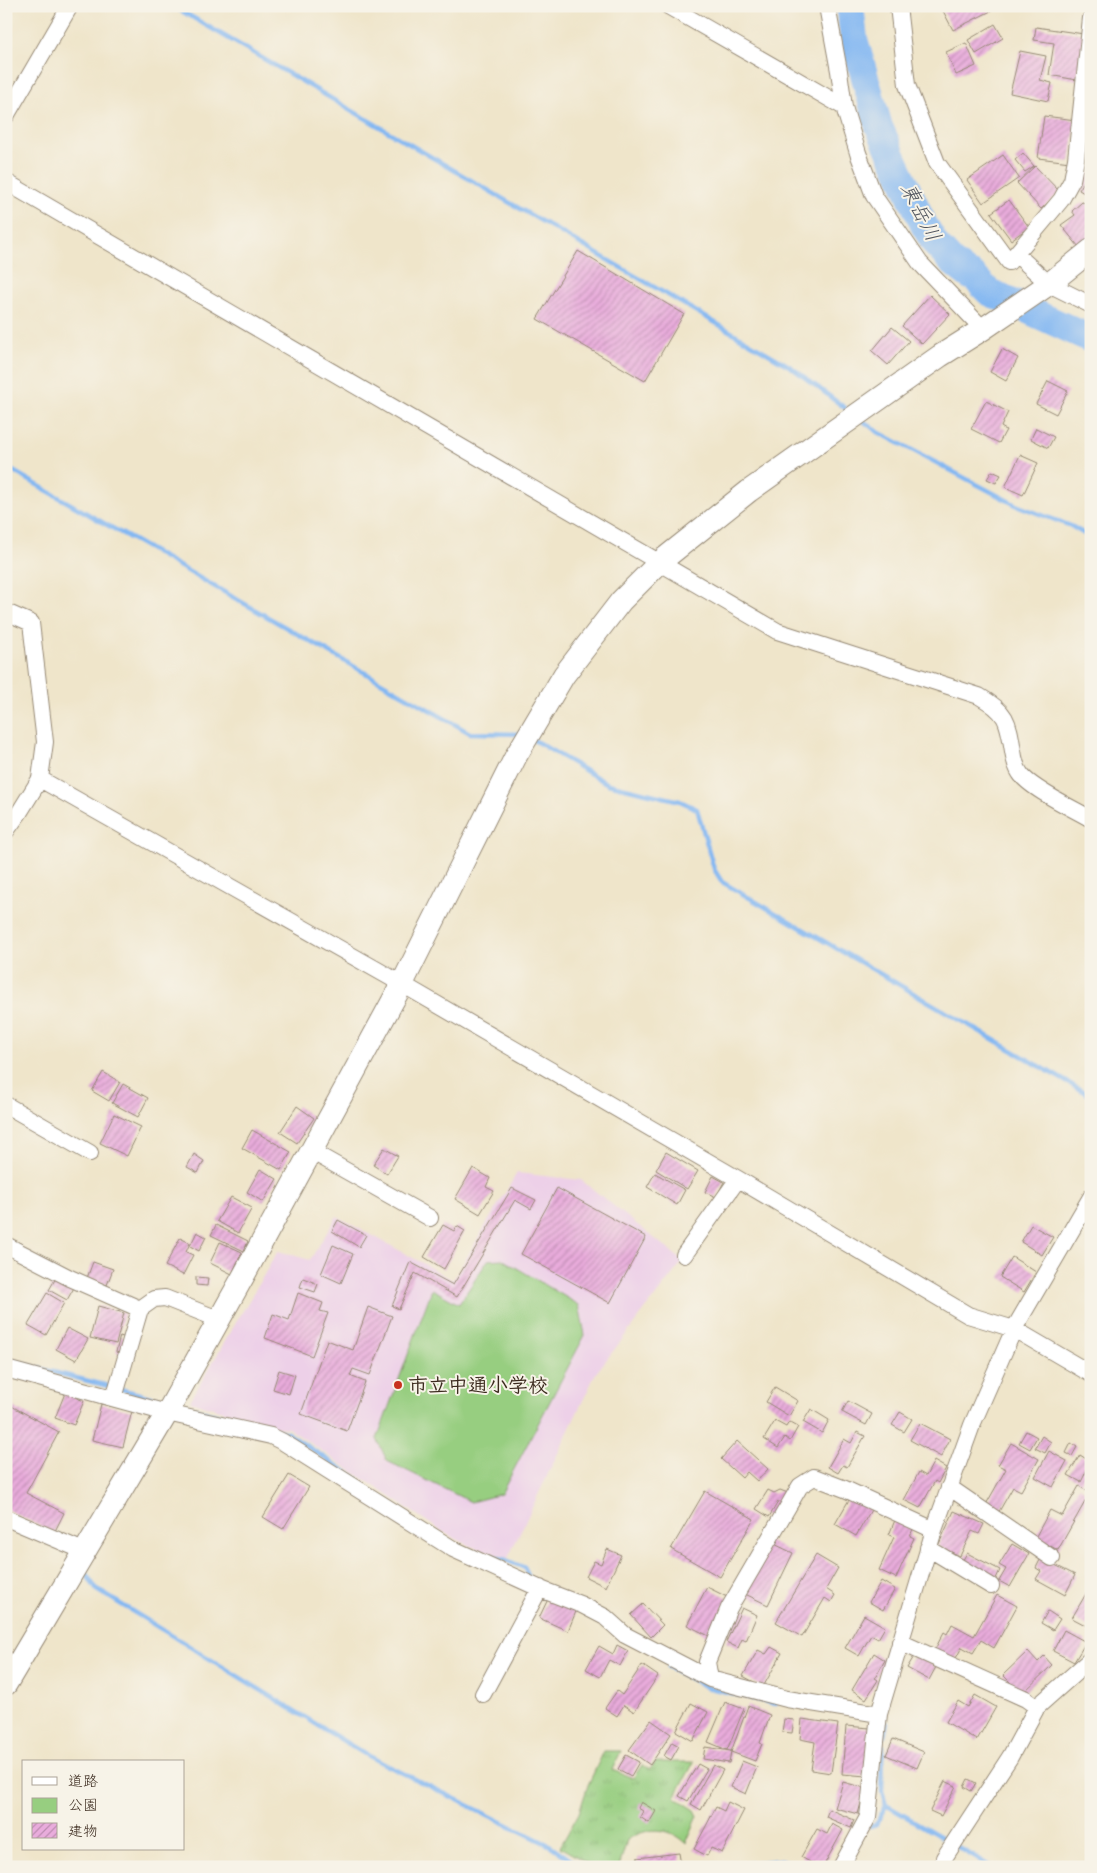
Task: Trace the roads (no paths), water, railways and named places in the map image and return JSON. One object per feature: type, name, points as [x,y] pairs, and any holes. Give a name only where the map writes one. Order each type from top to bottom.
[{"type":"street","points":[[6,116],[70,6]]},
{"type":"street","points":[[668,6],[844,107]]},
{"type":"street","points":[[827,6],[844,107],[874,196],[920,263],[983,329]]},
{"type":"street","points":[[898,6],[907,85],[936,163],[1009,262],[1061,200],[1072,180],[1076,159],[1091,18]]},
{"type":"street","points":[[6,182],[777,631],[978,696],[997,706],[1006,719],[1014,760],[1020,774],[1031,785],[1091,819]]},
{"type":"street","points":[[6,1684],[172,1404],[402,984],[516,756],[564,675],[621,601],[660,562],[749,491],[940,356],[1049,284],[1091,250]]},
{"type":"street","points":[[1016,254],[1049,284],[1091,305]]},
{"type":"street","points":[[6,612],[31,623],[44,742],[40,778],[6,831]]},
{"type":"street","points":[[40,778],[402,984],[968,1315],[1014,1329],[1091,1374]]},
{"type":"street","points":[[6,1105],[90,1153]]},
{"type":"street","points":[[311,1151],[430,1218]]},
{"type":"street","points":[[684,1255],[738,1179]]},
{"type":"street","points":[[841,1867],[868,1817],[879,1714],[928,1548],[972,1425],[1014,1329],[1091,1197]]},
{"type":"street","points":[[6,1245],[70,1278],[140,1309]]},
{"type":"street","points":[[114,1398],[140,1309],[154,1299],[165,1298],[218,1319]]},
{"type":"street","points":[[6,1369],[114,1398],[172,1404],[271,1436],[453,1550],[590,1609],[605,1617],[625,1635],[710,1679],[787,1699],[879,1714]]},
{"type":"street","points":[[710,1679],[707,1662],[729,1608],[800,1486],[814,1477],[845,1489],[934,1530]]},
{"type":"street","points":[[949,1488],[1052,1558]]},
{"type":"street","points":[[6,1518],[81,1560]]},
{"type":"street","points":[[928,1548],[990,1586]]},
{"type":"street","points":[[483,1694],[540,1588]]},
{"type":"street","points":[[900,1642],[1026,1699],[1038,1707]]},
{"type":"street","points":[[944,1858],[1010,1757],[1038,1707],[1091,1659]]},
{"type":"waterway","points":[[173,6],[791,367],[849,411]]},
{"type":"waterway","name":"東岳川","points":[[850,6],[854,39],[879,127],[924,225],[936,245],[952,262],[970,276],[972,275],[989,292],[1091,339]]},
{"type":"waterway","points":[[862,420],[878,432],[1016,505],[1071,526],[1091,538]]},
{"type":"waterway","points":[[6,467],[470,733],[521,734]]},
{"type":"waterway","points":[[532,739],[608,784],[680,801],[697,809],[714,869],[722,882],[1091,1096]]},
{"type":"waterway","points":[[6,1360],[167,1401]]},
{"type":"waterway","points":[[179,1405],[249,1423]]},
{"type":"waterway","points":[[274,1430],[287,1433],[357,1479]]},
{"type":"waterway","points":[[476,1552],[506,1560],[525,1568],[529,1578]]},
{"type":"waterway","points":[[83,1569],[96,1589],[368,1756],[551,1846],[581,1867]]},
{"type":"waterway","points":[[669,1667],[706,1687],[776,1704]]},
{"type":"waterway","points":[[882,1721],[887,1723],[884,1737]]},
{"type":"waterway","points":[[883,1747],[882,1792],[886,1805]]},
{"type":"waterway","points":[[870,1826],[876,1824],[886,1805],[950,1842]]},
{"type":"waterway","points":[[956,1846],[991,1867]]},
{"type":"waterway","points":[[723,1867],[781,1860],[804,1867]]},
{"type":"place","name":"市立中通小学校","points":[[398,1385]]}]
